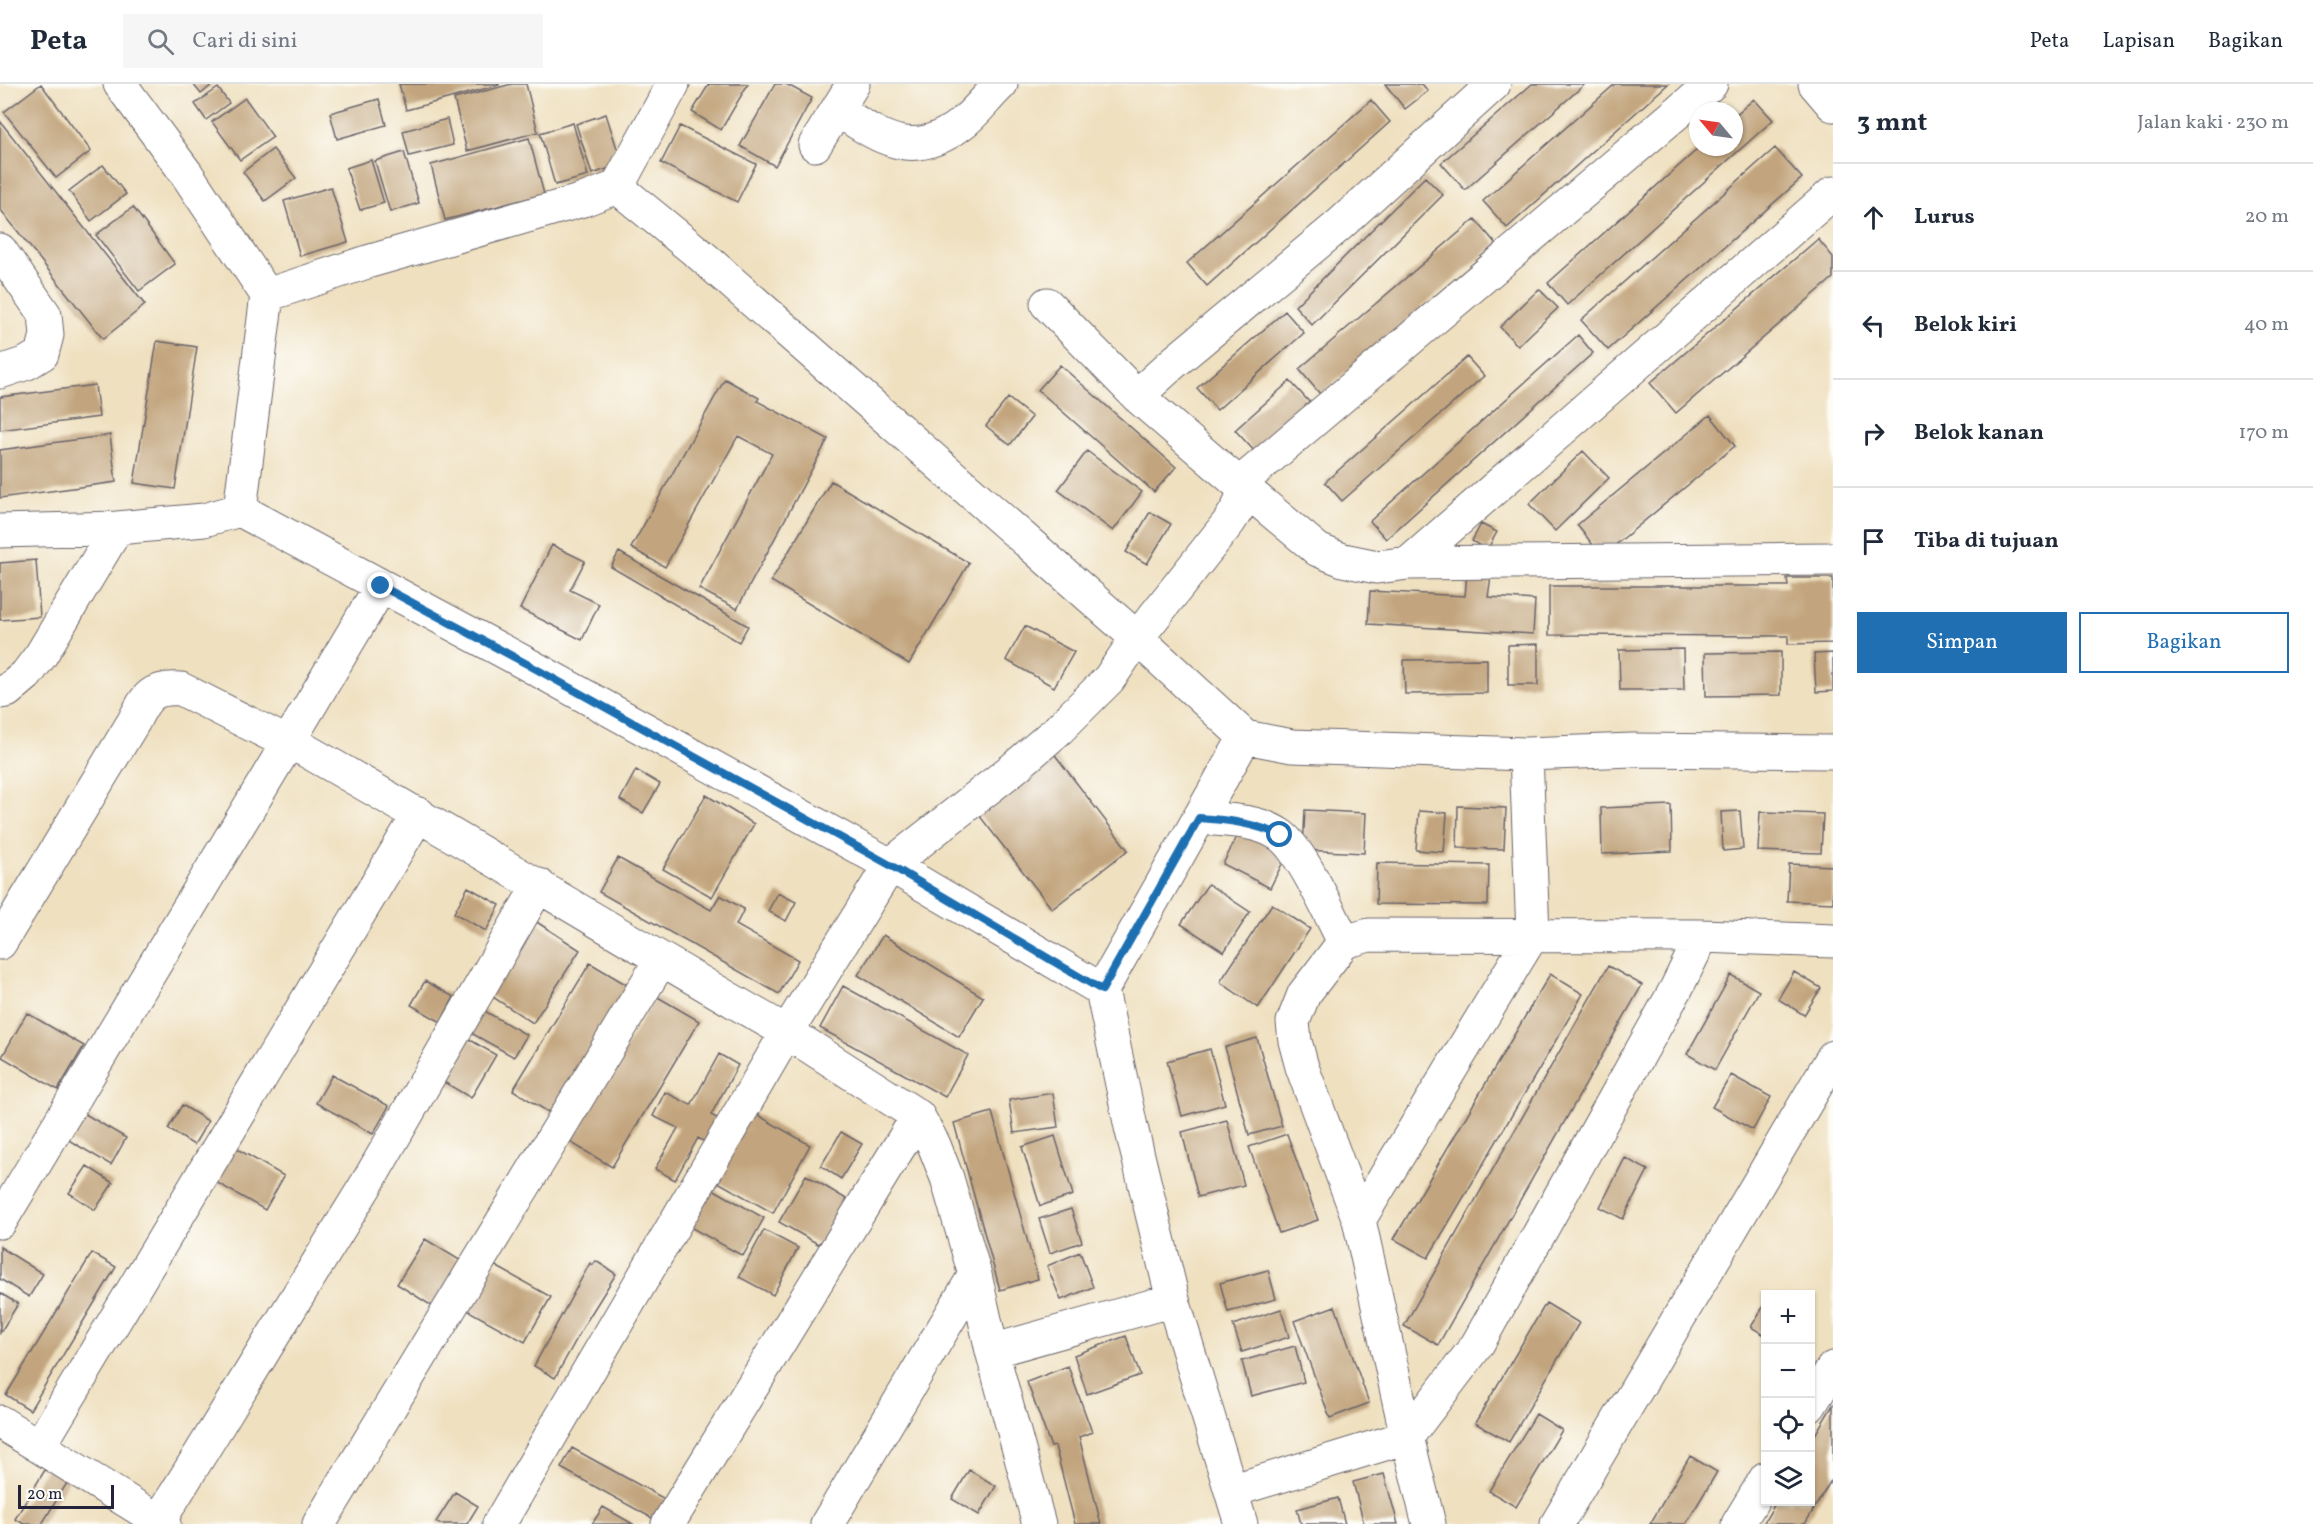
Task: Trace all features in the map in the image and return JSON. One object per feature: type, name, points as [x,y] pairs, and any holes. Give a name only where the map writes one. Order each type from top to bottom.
[{"type":"street","points":[[120,84],[186,173],[267,295],[240,510]]},
{"type":"street","points":[[267,295],[367,262],[583,200],[617,187],[673,84]]},
{"type":"street","points":[[815,145],[845,97],[874,132],[892,140],[914,145],[931,142],[962,124],[1000,84]]},
{"type":"street","points":[[1137,396],[1172,364],[1337,227],[1494,84]]},
{"type":"street","points":[[1239,484],[1711,84]]},
{"type":"street","points":[[1815,84],[1833,105]]},
{"type":"street","points":[[617,187],[703,257],[1137,638],[1245,737],[1292,746],[1526,754],[1633,750],[1833,752]]},
{"type":"street","points":[[1409,563],[1833,193]]},
{"type":"street","points":[[0,250],[45,315],[47,335],[42,354],[27,363],[0,372]]},
{"type":"street","points":[[1047,304],[1137,396],[1318,550],[1343,560],[1377,567],[1409,563],[1833,559]]},
{"type":"street","points":[[499,1524],[787,1032],[890,865],[1014,768],[1059,729],[1109,679],[1137,638],[1229,522],[1243,494],[1239,484]]},
{"type":"street","points":[[0,531],[117,528],[204,520],[240,510],[527,664],[890,865],[1102,990]]},
{"type":"street","points":[[0,692],[7,691],[26,675],[41,655],[117,528]]},
{"type":"street","points":[[0,1222],[381,586]]},
{"type":"street","points":[[0,943],[141,705],[153,693],[164,688],[181,689],[276,737],[289,741],[419,814],[661,960],[787,1032],[918,1116],[934,1145],[947,1178],[975,1275],[992,1351],[1035,1509],[1012,1524]]},
{"type":"street","points":[[1241,1524],[1173,1300],[1131,1128],[1102,990],[1245,737]]},
{"type":"street","points":[[1359,1220],[1533,934],[1526,754]]},
{"type":"street","points":[[40,1445],[419,814]]},
{"type":"street","points":[[1199,818],[1237,821],[1280,835],[1290,844],[1319,892],[1344,942]]},
{"type":"street","points":[[0,1422],[161,1522],[366,1185],[538,885]]},
{"type":"street","points":[[1429,1524],[1407,1437],[1359,1220],[1302,1067],[1295,1041],[1293,1022],[1304,994],[1344,942],[1369,935],[1702,936],[1833,941]]},
{"type":"street","points":[[1231,1491],[1407,1437],[1477,1344],[1676,989],[1702,936]]},
{"type":"street","points":[[319,1524],[661,960]]},
{"type":"street","points":[[1557,1524],[1833,1058]]},
{"type":"street","points":[[669,1524],[918,1116]]},
{"type":"street","points":[[827,1524],[975,1275]]},
{"type":"street","points":[[992,1351],[1173,1300]]},
{"type":"street","points":[[1814,1398],[1833,1368]]},
{"type":"street","points":[[1738,1524],[1761,1486]]},
{"type":"building","points":[[41,84],[91,151],[56,178],[4,112]]},
{"type":"building","points":[[193,84],[213,84],[201,94]]},
{"type":"building","points":[[399,84],[499,84],[499,85],[406,110]]},
{"type":"building","points":[[512,84],[526,84],[538,132],[467,151],[454,99]]},
{"type":"building","points":[[709,84],[748,84],[721,130],[692,112]]},
{"type":"building","points":[[775,84],[786,84],[812,98],[775,166],[740,146]]},
{"type":"building","points":[[1385,84],[1422,84],[1428,91],[1405,109]]},
{"type":"building","points":[[1532,84],[1585,84],[1465,190],[1441,163]]},
{"type":"building","points":[[1615,84],[1668,84],[1507,228],[1483,201]]},
{"type":"building","points":[[218,88],[229,103],[206,120],[195,104]]},
{"type":"building","points":[[245,98],[273,137],[240,160],[212,122]]},
{"type":"building","points":[[379,99],[386,125],[337,139],[330,113]]},
{"type":"building","points":[[1754,99],[1773,120],[1743,147],[1743,108]]},
{"type":"building","points":[[1371,100],[1390,122],[1207,286],[1187,263]]},
{"type":"building","points":[[606,114],[622,164],[592,174],[576,124]]},
{"type":"building","points":[[447,119],[453,145],[409,156],[403,131]]},
{"type":"building","points":[[0,121],[145,305],[103,339],[0,209]]},
{"type":"building","points":[[573,123],[588,176],[555,185],[540,133]]},
{"type":"building","points":[[680,126],[756,164],[737,202],[661,163]]},
{"type":"building","points":[[529,138],[544,194],[445,220],[431,165]]},
{"type":"building","points":[[1775,148],[1802,178],[1608,350],[1581,320]]},
{"type":"building","points":[[273,149],[296,178],[265,201],[243,172]]},
{"type":"building","points":[[404,152],[419,203],[390,212],[375,161]]},
{"type":"building","points":[[1690,156],[1733,156],[1567,305],[1548,283]]},
{"type":"building","points":[[371,160],[384,203],[360,210],[346,168]]},
{"type":"building","points":[[103,165],[126,194],[91,221],[69,191]]},
{"type":"building","points":[[1425,177],[1443,195],[1312,325],[1295,306]]},
{"type":"building","points":[[331,187],[348,242],[300,256],[284,201]]},
{"type":"building","points":[[133,207],[175,264],[139,291],[96,235]]},
{"type":"building","points":[[1475,219],[1496,244],[1320,394],[1299,369]]},
{"type":"building","points":[[1818,239],[1833,257],[1833,278],[1676,413],[1650,383]]},
{"type":"building","points":[[1539,289],[1558,308],[1518,346],[1500,327]]},
{"type":"building","points":[[1285,311],[1304,333],[1217,410],[1197,388]]},
{"type":"building","points":[[1578,335],[1593,353],[1386,539],[1370,521]]},
{"type":"building","points":[[157,341],[197,347],[175,489],[134,483]]},
{"type":"building","points":[[1467,357],[1484,376],[1342,501],[1325,482]]},
{"type":"building","points":[[1060,365],[1176,467],[1154,492],[1038,390]]},
{"type":"building","points":[[725,379],[759,398],[757,401],[828,439],[737,609],[699,589],[772,454],[738,436],[665,567],[631,548]]},
{"type":"building","points":[[1290,381],[1312,405],[1257,454],[1235,430]]},
{"type":"building","points":[[95,385],[99,417],[0,430],[0,397]]},
{"type":"building","points":[[1008,398],[1032,417],[1010,445],[986,426]]},
{"type":"building","points":[[1710,415],[1735,446],[1602,556],[1577,525]]},
{"type":"building","points":[[110,435],[116,482],[0,498],[0,450]]},
{"type":"building","points":[[1087,451],[1142,492],[1113,531],[1058,490]]},
{"type":"building","points":[[1583,451],[1609,478],[1555,531],[1529,504]]},
{"type":"building","points":[[831,481],[969,563],[909,664],[771,581]]},
{"type":"building","points":[[1150,512],[1171,524],[1147,564],[1126,552]]},
{"type":"building","points":[[1481,524],[1497,532],[1487,550],[1472,541]]},
{"type":"building","points":[[552,545],[585,561],[570,590],[599,604],[582,640],[520,609]]},
{"type":"building","points":[[619,552],[748,626],[739,642],[611,567]]},
{"type":"building","points":[[36,560],[40,617],[0,620],[0,563]]},
{"type":"building","points":[[1467,573],[1491,576],[1488,597],[1535,600],[1533,634],[1368,624],[1370,591],[1465,596]]},
{"type":"building","points":[[1787,578],[1833,578],[1833,643],[1788,644],[1788,636],[1549,635],[1549,586],[1788,586]]},
{"type":"building","points":[[1025,626],[1074,652],[1054,687],[1006,660]]},
{"type":"building","points":[[1538,644],[1538,685],[1508,685],[1508,645]]},
{"type":"building","points":[[1683,649],[1684,690],[1620,690],[1619,650]]},
{"type":"building","points":[[1781,652],[1781,695],[1706,696],[1705,653]]},
{"type":"building","points":[[1833,653],[1833,691],[1816,692],[1814,654]]},
{"type":"building","points":[[1487,659],[1487,693],[1405,694],[1404,660]]},
{"type":"building","points":[[1052,751],[1128,850],[1052,909],[975,810]]},
{"type":"building","points":[[636,770],[660,784],[643,813],[620,800]]},
{"type":"building","points":[[706,795],[754,824],[712,897],[663,869]]},
{"type":"building","points":[[1671,805],[1672,851],[1602,854],[1601,808]]},
{"type":"building","points":[[1458,806],[1506,808],[1504,849],[1457,848]]},
{"type":"building","points":[[1305,810],[1366,813],[1364,853],[1303,850]]},
{"type":"building","points":[[1419,811],[1447,813],[1444,852],[1416,850]]},
{"type":"building","points":[[1740,811],[1743,849],[1723,851],[1721,812]]},
{"type":"building","points":[[1760,812],[1823,814],[1821,853],[1758,851]]},
{"type":"building","points":[[1241,829],[1288,852],[1270,888],[1223,864]]},
{"type":"building","points":[[618,858],[711,910],[720,895],[744,909],[736,925],[798,960],[779,994],[599,892]]},
{"type":"building","points":[[1377,863],[1489,865],[1488,905],[1376,904]]},
{"type":"building","points":[[1789,864],[1833,866],[1833,903],[1787,901]]},
{"type":"building","points":[[1208,884],[1250,912],[1224,952],[1181,924]]},
{"type":"building","points":[[468,887],[500,905],[486,931],[454,913]]},
{"type":"building","points":[[778,893],[796,902],[786,921],[768,911]]},
{"type":"building","points":[[1272,904],[1310,929],[1258,1008],[1220,982]]},
{"type":"building","points":[[529,917],[580,950],[533,1023],[482,990]]},
{"type":"building","points":[[883,935],[983,997],[959,1037],[858,975]]},
{"type":"building","points":[[590,963],[634,989],[556,1117],[513,1090]]},
{"type":"building","points":[[1608,966],[1642,985],[1438,1345],[1404,1326]]},
{"type":"building","points":[[1794,972],[1821,988],[1804,1015],[1778,999]]},
{"type":"building","points":[[1550,974],[1583,994],[1428,1258],[1394,1239]]},
{"type":"building","points":[[1731,975],[1759,991],[1715,1070],[1687,1054]]},
{"type":"building","points":[[425,981],[454,997],[441,1022],[411,1005]]},
{"type":"building","points":[[843,986],[968,1055],[945,1097],[820,1028]]},
{"type":"building","points":[[656,996],[699,1021],[612,1167],[570,1142]]},
{"type":"building","points":[[474,1005],[527,1035],[514,1057],[462,1028]]},
{"type":"building","points":[[27,1013],[84,1046],[58,1090],[2,1057]]},
{"type":"building","points":[[467,1038],[496,1055],[471,1098],[442,1081]]},
{"type":"building","points":[[1257,1038],[1282,1126],[1249,1135],[1225,1047]]},
{"type":"building","points":[[1210,1049],[1225,1104],[1182,1116],[1167,1061]]},
{"type":"building","points":[[719,1054],[738,1065],[711,1115],[723,1121],[711,1145],[698,1138],[675,1180],[655,1169],[678,1128],[653,1116],[665,1092],[691,1105]]},
{"type":"building","points":[[332,1075],[389,1106],[373,1134],[316,1103]]},
{"type":"building","points":[[1731,1075],[1771,1097],[1753,1130],[1712,1107]]},
{"type":"building","points":[[1053,1093],[1058,1127],[1014,1133],[1009,1100]]},
{"type":"building","points":[[182,1105],[208,1121],[194,1145],[168,1129]]},
{"type":"building","points":[[747,1109],[810,1145],[773,1213],[709,1177]]},
{"type":"building","points":[[80,1111],[126,1138],[111,1165],[65,1138]]},
{"type":"building","points":[[992,1112],[1038,1279],[1000,1290],[954,1123]]},
{"type":"building","points":[[1227,1120],[1244,1185],[1198,1197],[1182,1132]]},
{"type":"building","points":[[841,1132],[862,1144],[841,1179],[821,1166]]},
{"type":"building","points":[[1287,1134],[1318,1220],[1279,1233],[1249,1147]]},
{"type":"building","points":[[1055,1136],[1073,1195],[1040,1206],[1022,1147]]},
{"type":"building","points":[[227,1143],[284,1176],[265,1210],[207,1177]]},
{"type":"building","points":[[1625,1158],[1648,1170],[1623,1219],[1600,1207]]},
{"type":"building","points":[[87,1166],[113,1183],[95,1210],[69,1193]]},
{"type":"building","points":[[806,1175],[848,1200],[824,1245],[820,1242],[818,1244],[779,1222]]},
{"type":"building","points":[[711,1188],[764,1218],[743,1256],[690,1227]]},
{"type":"building","points":[[1071,1209],[1082,1242],[1050,1253],[1039,1219]]},
{"type":"building","points":[[764,1230],[798,1248],[773,1295],[739,1277]]},
{"type":"building","points":[[425,1239],[471,1267],[443,1313],[397,1284]]},
{"type":"building","points":[[0,1247],[43,1274],[29,1297],[0,1279]]},
{"type":"building","points":[[1080,1252],[1093,1287],[1061,1300],[1047,1266]]},
{"type":"building","points":[[92,1253],[116,1267],[30,1410],[6,1395]]},
{"type":"building","points":[[596,1261],[616,1274],[555,1378],[534,1366],[590,1263],[593,1265]]},
{"type":"building","points":[[492,1264],[551,1297],[525,1342],[467,1310]]},
{"type":"building","points":[[1268,1270],[1276,1299],[1228,1312],[1220,1283]]},
{"type":"building","points":[[0,1293],[18,1304],[0,1333]]},
{"type":"building","points":[[1546,1303],[1579,1323],[1509,1442],[1475,1423]]},
{"type":"building","points":[[1335,1306],[1369,1403],[1330,1418],[1294,1321]]},
{"type":"building","points":[[1281,1309],[1289,1337],[1242,1352],[1233,1325]]},
{"type":"building","points":[[1761,1310],[1761,1333],[1751,1327]]},
{"type":"building","points":[[1126,1336],[1140,1375],[1087,1394],[1074,1355]]},
{"type":"building","points":[[1295,1346],[1304,1382],[1251,1396],[1242,1361]]},
{"type":"building","points":[[1068,1366],[1092,1432],[1079,1437],[1101,1524],[1075,1524],[1055,1446],[1051,1447],[1027,1382]]},
{"type":"building","points":[[1833,1405],[1833,1477],[1805,1524],[1763,1524],[1774,1506],[1815,1506],[1815,1435]]},
{"type":"building","points":[[1536,1414],[1562,1430],[1516,1507],[1489,1491]]},
{"type":"building","points":[[572,1448],[672,1503],[661,1523],[561,1468]]},
{"type":"building","points":[[1690,1456],[1717,1472],[1686,1524],[1650,1524]]},
{"type":"building","points":[[48,1465],[70,1478],[42,1524],[24,1524],[15,1519]]},
{"type":"building","points":[[969,1470],[996,1486],[979,1515],[952,1499]]},
{"type":"building","points":[[1384,1474],[1398,1524],[1364,1524],[1353,1482]]},
{"type":"building","points":[[455,1492],[478,1506],[467,1524],[439,1524],[436,1522]]},
{"type":"building","points":[[1338,1498],[1345,1524],[1301,1524],[1297,1509]]},
{"type":"building","points":[[603,1507],[633,1524],[592,1524]]},
{"type":"route","points":[[381,586],[890,865],[1102,990],[1199,818],[1237,821],[1280,835]]}]
